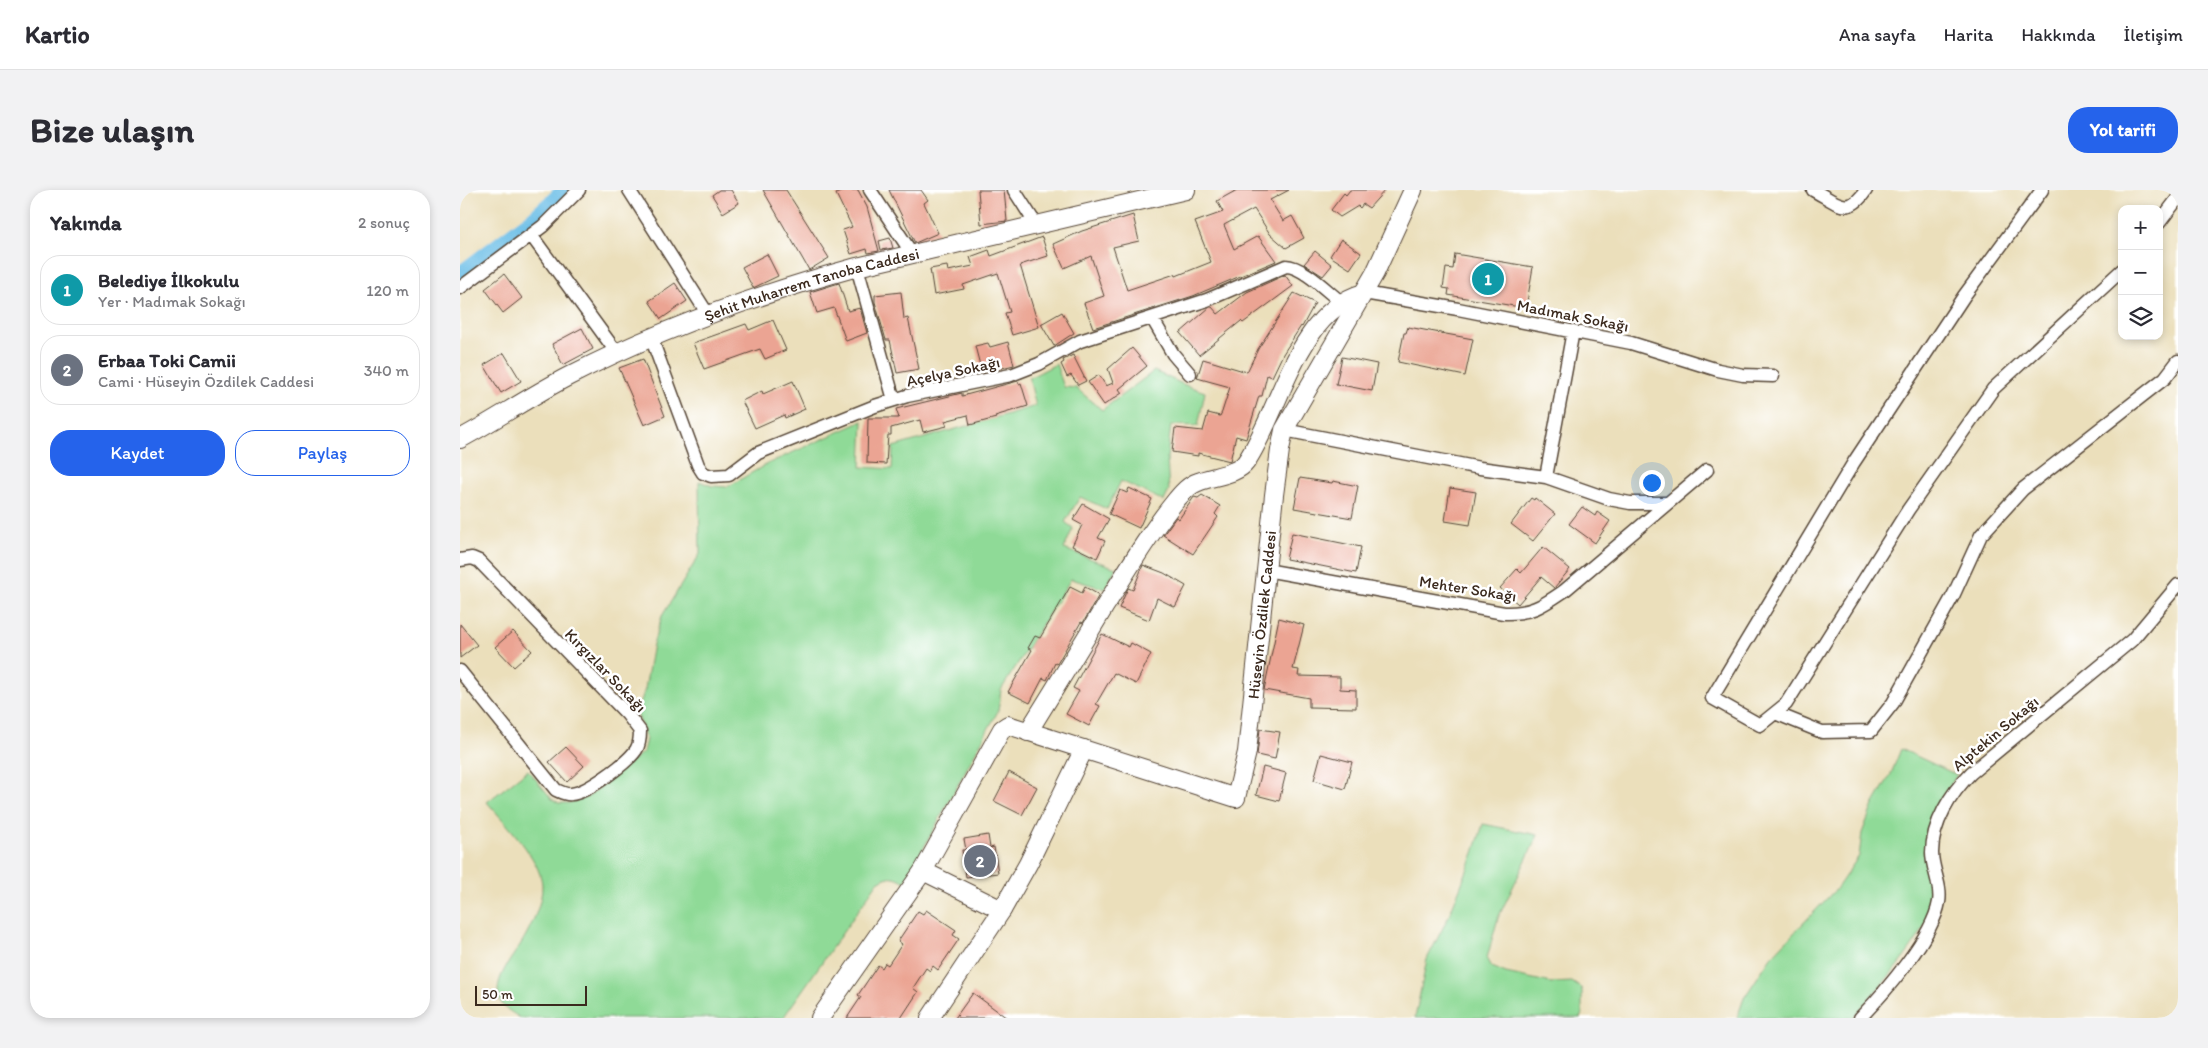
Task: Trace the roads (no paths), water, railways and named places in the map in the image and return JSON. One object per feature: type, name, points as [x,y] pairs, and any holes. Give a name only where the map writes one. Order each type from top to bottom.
[{"type":"street","points":[[460,288],[531,235],[560,211],[579,190]]},
{"type":"street","points":[[628,190],[709,316]]},
{"type":"street","points":[[870,190],[913,255]]},
{"type":"street","points":[[1014,190],[1037,226]]},
{"type":"street","name":"Şehit Muharrem Tanoba Caddesi","points":[[460,439],[567,377],[617,352],[651,337],[810,280],[857,267],[1037,226],[1156,194],[1186,190]]},
{"type":"street","name":"Hüseyin Özdilek Caddesi","points":[[820,1018],[923,871],[1002,729],[1008,725],[1236,798],[1247,752],[1266,570],[1284,430],[1385,255],[1413,190]]},
{"type":"street","points":[[1813,190],[1842,205],[1850,207],[1855,204],[1866,190]]},
{"type":"street","points":[[2042,190],[1964,296],[1854,462],[1712,698],[1760,725],[1786,704],[1908,510],[1993,389],[2118,274]]},
{"type":"street","points":[[2163,218],[2178,198]]},
{"type":"street","points":[[531,235],[617,352]]},
{"type":"street","name":"Açelya Sokağı","points":[[651,337],[698,465],[703,473],[711,476],[729,475],[758,453],[894,400],[1011,375],[1038,364],[1080,341],[1207,300],[1286,266],[1302,271],[1341,302]]},
{"type":"street","points":[[857,267],[894,400]]},
{"type":"street","points":[[1028,732],[1128,568],[1178,498],[1187,488],[1197,482],[1242,467],[1306,343],[1341,302],[1364,293]]},
{"type":"street","name":"Madımak Sokağı","points":[[1364,293],[1631,343],[1718,370],[1743,375],[1773,376]]},
{"type":"street","points":[[1152,318],[1173,354],[1190,374]]},
{"type":"street","points":[[1546,477],[1574,331]]},
{"type":"street","points":[[1775,714],[1822,732],[1871,731],[1893,703],[1954,594],[1981,535],[2023,489],[2165,378],[2178,361]]},
{"type":"street","points":[[1284,430],[1480,468],[1546,477],[1609,499],[1630,503],[1668,503]]},
{"type":"street","name":"Mehter Sokağı","points":[[1266,570],[1504,613],[1530,611],[1544,605],[1564,591],[1707,470]]},
{"type":"street","name":"Kırgızlar Sokağı","points":[[460,560],[472,558],[479,561],[627,714],[640,731],[637,749],[628,759],[582,792],[571,794],[556,790],[460,672]]},
{"type":"street","name":"Alptekin Sokağı","points":[[1860,1018],[1906,964],[1930,927],[1937,911],[1939,892],[1932,853],[1943,813],[1957,787],[1978,767],[2132,640],[2178,585]]},
{"type":"street","points":[[930,1018],[987,936],[1002,910],[1028,864],[1084,749]]},
{"type":"street","points":[[923,871],[1002,910]]},
{"type":"waterway","points":[[460,274],[533,219],[565,190]]},
{"type":"place","name":"Belediye İlkokulu","points":[[1488,279]]},
{"type":"place","name":"Erbaa Toki Camii","points":[[980,861]]}]
